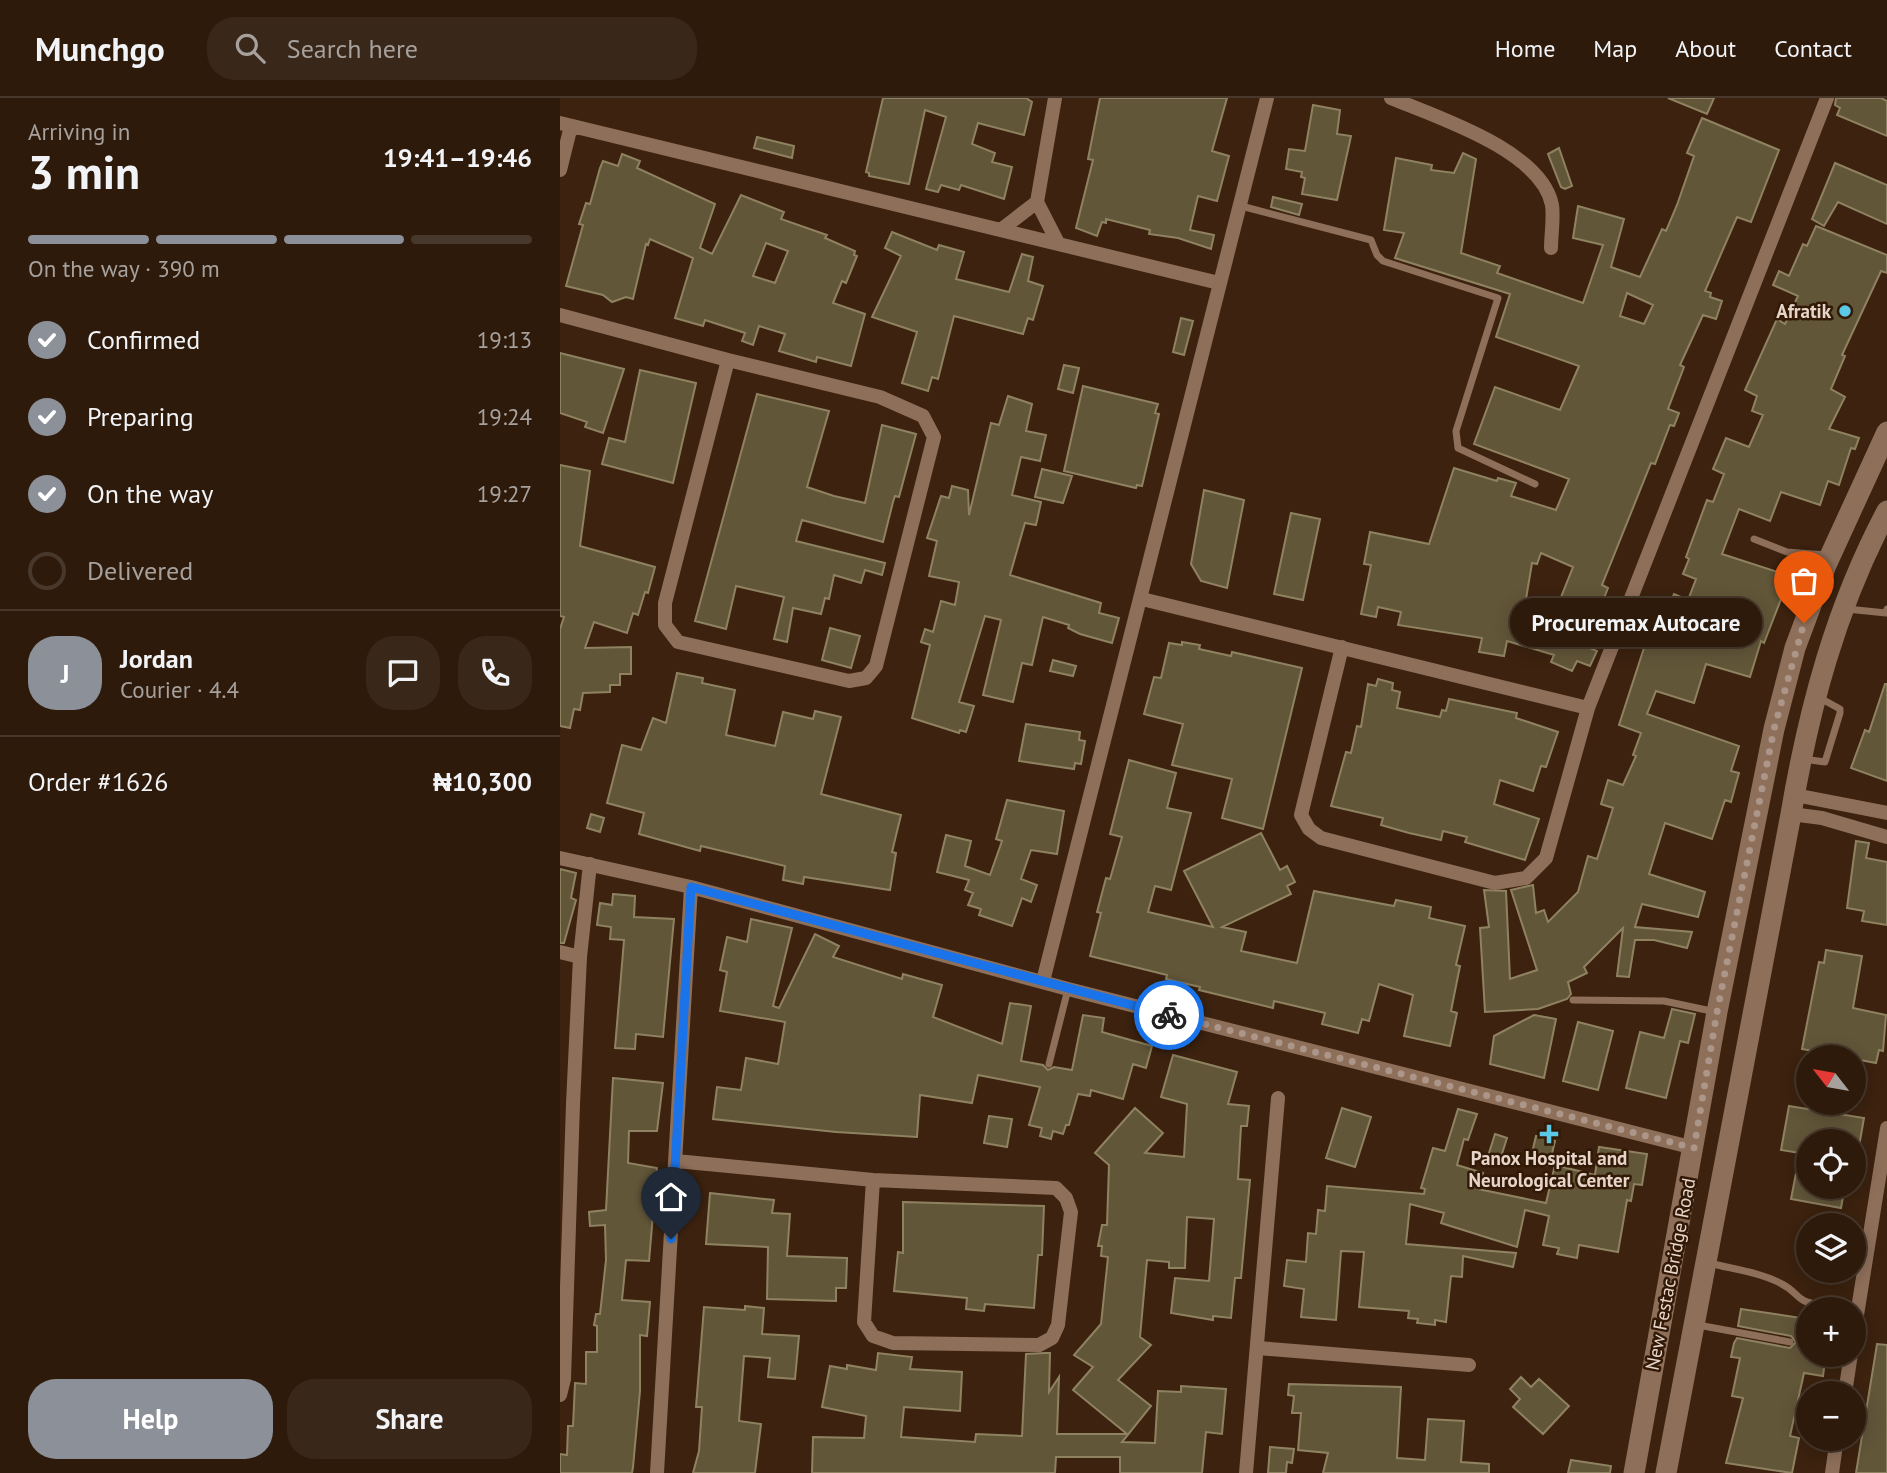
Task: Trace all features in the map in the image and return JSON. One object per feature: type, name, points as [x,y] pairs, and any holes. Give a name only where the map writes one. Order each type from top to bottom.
[{"type":"main road","name":"New Festac Bridge Road","points":[[1633,1473],[1717,1012],[1774,729],[1795,649],[1830,556],[1887,432]]},
{"type":"main road","name":"New Festac Bridge Road","points":[[1666,1473],[1793,805],[1799,759],[1831,639],[1885,520]]},
{"type":"street","points":[[1055,98],[1037,202],[1058,243]]},
{"type":"street","points":[[1043,981],[1267,98]]},
{"type":"street","points":[[1391,98],[1490,140],[1533,171],[1552,204],[1551,248]]},
{"type":"street","points":[[1342,647],[1301,815],[1309,829],[1321,838],[1495,883],[1526,878],[1546,858],[1588,708],[1827,98]]},
{"type":"street","points":[[560,170],[565,124],[1219,283]]},
{"type":"street","points":[[1002,229],[1037,202]]},
{"type":"street","points":[[560,315],[880,397],[923,416],[934,437],[876,666],[866,678],[849,681],[678,642],[665,625],[665,603],[728,360]]},
{"type":"street","points":[[1142,599],[1588,708]]},
{"type":"street","points":[[1793,805],[1887,813]]},
{"type":"street","points":[[1793,805],[1822,818],[1887,837]]},
{"type":"street","points":[[560,858],[691,887],[1068,989],[1694,1148]]},
{"type":"street","points":[[560,1395],[564,1379],[566,1103],[590,864]]},
{"type":"street","points":[[657,1473],[691,887]]},
{"type":"street","points":[[560,952],[580,957]]},
{"type":"street","points":[[1246,1473],[1278,1098]]},
{"type":"street","points":[[1860,1297],[1887,1128]]},
{"type":"street","points":[[676,1161],[873,1180],[1056,1188],[1066,1198],[1071,1212],[1058,1325],[1052,1338],[1039,1345],[893,1343],[873,1336],[864,1322],[873,1180]]},
{"type":"street","points":[[1258,1348],[1469,1365]]},
{"type":"street","points":[[1832,1473],[1836,1451]]},
{"type":"lane","points":[[1241,206],[1371,240],[1377,255],[1383,261],[1498,298],[1456,431],[1458,448],[1535,484]]},
{"type":"lane","points":[[1754,539],[1787,552],[1830,556]]},
{"type":"lane","points":[[1843,609],[1887,612]]},
{"type":"lane","points":[[1049,1064],[1068,989]]},
{"type":"lane","points":[[1573,1000],[1664,1000],[1717,1012]]},
{"type":"lane","points":[[1705,1262],[1782,1283],[1796,1297]]},
{"type":"lane","points":[[1693,1324],[1790,1342]]},
{"type":"building","points":[[883,98],[1026,98],[1032,102],[1024,135],[978,123],[972,144],[995,153],[992,162],[1012,167],[1004,199],[961,185],[959,190],[941,185],[938,192],[926,189],[946,117],[925,110],[909,184],[869,176],[866,172]]},
{"type":"building","points":[[1100,98],[1227,98],[1212,151],[1229,156],[1217,201],[1198,196],[1190,230],[1214,235],[1211,249],[1178,238],[1149,234],[1150,230],[1106,219],[1106,223],[1102,222],[1097,236],[1076,228],[1093,160],[1088,159]]},
{"type":"building","points":[[1668,98],[1714,98],[1707,114]]},
{"type":"building","points":[[1836,98],[1881,98],[1887,101],[1887,136],[1837,115],[1840,108],[1835,105]]},
{"type":"building","points":[[1313,105],[1340,110],[1337,134],[1351,136],[1337,200],[1302,194],[1305,178],[1301,177],[1302,172],[1286,169],[1289,149],[1305,151]]},
{"type":"building","points":[[1702,118],[1779,150],[1751,222],[1737,217],[1705,291],[1711,293],[1710,297],[1722,301],[1716,319],[1703,315],[1680,365],[1684,367],[1668,409],[1679,413],[1674,426],[1670,425],[1655,464],[1651,463],[1602,585],[1608,588],[1585,646],[1597,651],[1590,666],[1577,661],[1572,671],[1551,662],[1554,655],[1507,641],[1504,656],[1479,652],[1482,638],[1398,625],[1401,612],[1378,607],[1376,617],[1361,614],[1371,565],[1364,564],[1370,532],[1429,544],[1454,468],[1497,481],[1498,478],[1516,483],[1511,496],[1556,510],[1569,479],[1474,444],[1495,387],[1560,410],[1579,366],[1496,337],[1510,294],[1395,258],[1404,233],[1384,230],[1396,158],[1432,165],[1431,170],[1454,173],[1463,153],[1476,159],[1461,253],[1500,266],[1497,273],[1583,303],[1603,245],[1573,238],[1578,206],[1624,219],[1611,267],[1640,277],[1662,229],[1666,231],[1677,205],[1694,156],[1687,153]],"holes":[[[1627,293],[1653,305],[1644,324],[1620,316]],[[1541,553],[1573,567],[1555,612],[1526,599],[1532,563],[1537,564]]]},
{"type":"building","points":[[757,137],[794,146],[792,158],[754,148]]},
{"type":"building","points":[[1559,148],[1572,186],[1565,189],[1561,187],[1548,154]]},
{"type":"building","points":[[622,154],[640,161],[637,168],[715,204],[700,248],[712,254],[741,195],[784,212],[781,219],[827,235],[825,238],[855,251],[854,255],[857,256],[846,283],[842,281],[833,303],[865,314],[851,366],[817,357],[816,362],[779,351],[785,334],[759,326],[753,345],[742,341],[745,333],[705,320],[703,326],[675,318],[693,258],[650,239],[648,245],[646,244],[633,299],[626,297],[612,302],[603,295],[566,286],[583,225],[579,224],[586,203],[590,204],[603,161],[618,166]],"holes":[[[766,243],[788,251],[775,283],[753,276]]]},
{"type":"building","points":[[1835,163],[1887,185],[1887,224],[1838,202],[1824,226],[1812,219]]},
{"type":"building","points":[[1273,197],[1302,204],[1299,215],[1271,207]]},
{"type":"building","points":[[1816,226],[1887,255],[1887,273],[1881,271],[1842,355],[1845,356],[1831,389],[1845,397],[1829,429],[1859,438],[1855,449],[1851,448],[1839,485],[1828,481],[1820,505],[1781,492],[1770,521],[1739,509],[1722,554],[1790,576],[1764,643],[1761,641],[1750,677],[1706,664],[1694,703],[1656,691],[1647,714],[1739,746],[1731,771],[1739,773],[1731,802],[1725,800],[1712,839],[1665,823],[1649,874],[1705,892],[1698,917],[1642,904],[1635,927],[1692,932],[1687,948],[1654,940],[1635,940],[1629,977],[1617,976],[1623,928],[1584,967],[1587,973],[1568,982],[1571,994],[1567,999],[1538,1009],[1485,1012],[1480,928],[1489,927],[1484,890],[1506,891],[1510,979],[1537,970],[1511,890],[1533,885],[1536,913],[1544,910],[1548,922],[1578,892],[1588,856],[1597,859],[1613,808],[1601,804],[1608,780],[1623,785],[1636,756],[1633,755],[1641,733],[1619,725],[1656,611],[1666,614],[1674,594],[1688,600],[1696,579],[1683,574],[1689,559],[1686,557],[1707,500],[1713,502],[1724,474],[1713,469],[1726,438],[1749,447],[1763,415],[1752,411],[1757,396],[1745,390],[1777,319],[1785,324],[1798,296],[1773,285],[1779,271],[1789,276],[1803,244],[1807,246]]},
{"type":"building","points":[[892,232],[937,250],[939,245],[964,252],[956,279],[1009,292],[1022,254],[1033,257],[1028,281],[1043,286],[1033,320],[1028,318],[1023,334],[954,316],[938,379],[932,377],[928,391],[902,383],[917,332],[872,317],[901,256],[885,248]]},
{"type":"building","points":[[1181,318],[1193,321],[1184,355],[1173,352]]},
{"type":"building","points":[[560,353],[624,369],[603,433],[585,427],[587,422],[560,413]]},
{"type":"building","points":[[1064,365],[1079,368],[1073,393],[1058,389]]},
{"type":"building","points":[[640,370],[696,383],[673,483],[602,464],[609,438],[625,442]]},
{"type":"building","points":[[1083,386],[1158,404],[1155,413],[1159,414],[1142,486],[1137,485],[1136,488],[1064,471]]},
{"type":"building","points":[[757,394],[829,411],[807,487],[834,496],[865,503],[882,425],[916,434],[899,497],[895,496],[883,542],[802,520],[796,541],[885,563],[882,575],[865,570],[861,583],[834,575],[829,599],[825,598],[821,614],[793,608],[787,642],[774,639],[784,597],[736,586],[726,629],[695,621]]},
{"type":"building","points":[[1008,396],[1032,404],[1026,431],[1046,435],[1040,461],[1021,457],[1012,495],[1041,502],[1036,525],[1025,523],[1010,575],[1101,603],[1099,613],[1119,618],[1112,643],[1080,634],[1068,628],[1069,625],[1043,617],[1032,665],[1022,663],[1013,702],[983,695],[1001,620],[985,616],[959,702],[974,706],[966,732],[960,730],[959,733],[912,718],[930,645],[921,642],[925,629],[933,632],[941,601],[955,605],[959,582],[929,576],[937,541],[927,538],[941,496],[949,498],[952,486],[968,490],[969,515],[991,423],[999,425]]},
{"type":"building","points":[[560,465],[590,471],[580,546],[655,567],[648,593],[645,592],[638,615],[633,613],[627,633],[594,622],[585,648],[631,647],[631,674],[620,674],[620,685],[610,685],[610,692],[583,693],[580,710],[574,709],[570,728],[560,726],[560,629],[564,617],[560,616]]},
{"type":"building","points":[[1042,469],[1072,476],[1063,503],[1035,497]]},
{"type":"building","points":[[1204,490],[1244,500],[1227,588],[1201,581],[1191,564]]},
{"type":"building","points":[[1291,513],[1320,519],[1303,600],[1274,594]]},
{"type":"building","points":[[1789,558],[1808,563],[1801,575],[1784,567]]},
{"type":"building","points":[[830,628],[860,636],[851,668],[822,660]]},
{"type":"building","points":[[1182,642],[1231,656],[1232,652],[1302,668],[1263,829],[1222,818],[1232,779],[1172,765],[1183,724],[1144,714],[1154,677],[1161,678],[1169,643],[1182,645]]},
{"type":"building","points":[[1053,660],[1076,666],[1073,676],[1050,671]]},
{"type":"building","points":[[677,673],[703,678],[702,683],[735,690],[726,735],[775,746],[783,712],[813,719],[815,711],[841,717],[821,794],[901,815],[892,852],[896,853],[890,890],[804,877],[803,884],[783,880],[785,866],[701,846],[700,851],[639,834],[644,813],[607,803],[622,745],[641,750],[653,718],[666,723]]},
{"type":"building","points":[[1378,679],[1393,683],[1392,690],[1400,692],[1397,708],[1440,717],[1442,710],[1446,711],[1449,699],[1517,713],[1516,718],[1558,732],[1546,767],[1541,766],[1533,791],[1500,780],[1494,804],[1539,819],[1525,860],[1465,842],[1467,837],[1443,831],[1441,840],[1409,833],[1381,825],[1383,818],[1331,806],[1346,752],[1351,753],[1357,726],[1361,727],[1368,684],[1376,686]]},
{"type":"building","points":[[1885,684],[1887,781],[1851,768],[1865,730],[1869,732]]},
{"type":"building","points":[[1026,724],[1080,732],[1079,740],[1085,741],[1081,764],[1075,763],[1074,769],[1019,761]]},
{"type":"building","points":[[1129,760],[1176,773],[1167,808],[1191,813],[1171,890],[1155,886],[1148,912],[1213,927],[1184,871],[1261,833],[1280,870],[1287,866],[1295,882],[1287,886],[1291,894],[1222,927],[1246,932],[1241,951],[1297,963],[1314,891],[1394,906],[1396,900],[1431,907],[1429,918],[1465,926],[1456,965],[1460,966],[1451,1011],[1457,1013],[1450,1046],[1404,1036],[1413,995],[1379,984],[1369,1021],[1362,1019],[1358,1033],[1322,1024],[1325,1013],[1274,1001],[1273,1008],[1199,990],[1200,987],[1166,979],[1167,975],[1090,956],[1101,913],[1097,912],[1106,878],[1110,879],[1122,837],[1110,834]]},
{"type":"building","points":[[1007,800],[1064,811],[1057,854],[1031,850],[1021,879],[1037,885],[1031,902],[1022,898],[1012,926],[979,915],[981,909],[968,905],[973,893],[965,890],[969,880],[937,872],[946,835],[971,841],[965,866],[990,875],[1002,841],[996,839]]},
{"type":"building","points":[[591,814],[604,818],[600,832],[587,828]]},
{"type":"building","points":[[1856,841],[1869,843],[1866,858],[1887,862],[1887,925],[1862,921],[1864,911],[1847,908]]},
{"type":"building","points":[[560,869],[576,873],[571,898],[576,900],[564,943],[560,943]]},
{"type":"building","points":[[613,894],[635,896],[634,917],[674,919],[663,1037],[636,1034],[635,1049],[615,1048],[624,940],[610,939],[611,927],[597,925],[600,903],[612,905]]},
{"type":"building","points":[[751,919],[792,928],[773,1006],[779,1008],[815,934],[839,946],[833,957],[902,979],[903,974],[942,985],[933,1017],[1002,1044],[1010,1003],[1031,1006],[1021,1061],[1043,1065],[1048,1070],[1054,1067],[1072,1070],[1083,1015],[1104,1018],[1102,1032],[1152,1046],[1146,1068],[1133,1064],[1123,1099],[1091,1090],[1090,1096],[1078,1094],[1069,1125],[1066,1125],[1063,1134],[1053,1131],[1051,1139],[1040,1136],[1042,1128],[1029,1125],[1040,1087],[978,1075],[972,1103],[920,1095],[917,1137],[836,1132],[713,1119],[717,1087],[741,1090],[746,1058],[778,1064],[785,1022],[720,1011],[727,972],[720,970],[727,937],[747,942]]},
{"type":"building","points":[[1826,950],[1862,956],[1853,1008],[1886,1015],[1883,1051],[1879,1050],[1876,1063],[1866,1061],[1866,1045],[1803,1045],[1819,962],[1824,963]]},
{"type":"building","points":[[1672,1009],[1695,1014],[1688,1043],[1680,1041],[1666,1098],[1626,1088],[1640,1032],[1664,1038]]},
{"type":"building","points":[[1534,1015],[1556,1019],[1544,1078],[1490,1064],[1494,1036]]},
{"type":"building","points":[[1578,1022],[1613,1031],[1598,1090],[1563,1081]]},
{"type":"building","points":[[1173,1055],[1237,1072],[1228,1104],[1249,1106],[1247,1126],[1241,1126],[1238,1179],[1250,1180],[1241,1278],[1235,1278],[1231,1318],[1213,1316],[1213,1320],[1171,1313],[1175,1278],[1209,1281],[1214,1219],[1187,1217],[1185,1268],[1169,1268],[1169,1262],[1147,1260],[1140,1337],[1151,1345],[1118,1380],[1151,1406],[1122,1442],[1155,1443],[1158,1391],[1181,1392],[1181,1386],[1226,1389],[1222,1434],[1206,1432],[1202,1473],[1120,1473],[1120,1457],[1056,1457],[1055,1473],[812,1473],[813,1437],[864,1438],[866,1416],[822,1407],[830,1366],[847,1369],[847,1365],[876,1370],[878,1353],[912,1357],[910,1369],[962,1372],[960,1411],[904,1407],[901,1437],[975,1442],[976,1434],[1022,1436],[1026,1354],[1045,1353],[1050,1353],[1049,1392],[1059,1377],[1057,1434],[1127,1434],[1073,1390],[1093,1367],[1074,1355],[1101,1324],[1108,1257],[1101,1256],[1102,1246],[1098,1246],[1102,1225],[1107,1225],[1109,1165],[1095,1153],[1135,1108],[1163,1133],[1145,1153],[1184,1157],[1187,1104],[1161,1097]]},
{"type":"building","points":[[613,1078],[663,1083],[657,1131],[629,1131],[628,1163],[657,1168],[649,1261],[626,1260],[622,1300],[650,1302],[647,1336],[640,1335],[640,1391],[633,1467],[632,1473],[560,1473],[560,1454],[567,1455],[568,1426],[573,1426],[575,1383],[586,1384],[586,1352],[597,1352],[597,1326],[594,1325],[596,1314],[600,1314],[606,1260],[605,1225],[590,1226],[589,1212],[606,1210]]},
{"type":"building","points":[[1789,1106],[1796,1107],[1796,1115],[1845,1115],[1864,1118],[1862,1129],[1796,1129],[1796,1152],[1781,1150]]},
{"type":"building","points":[[1342,1108],[1371,1117],[1355,1167],[1326,1158]]},
{"type":"building","points":[[1458,1109],[1477,1114],[1468,1140],[1464,1139],[1457,1165],[1483,1173],[1478,1189],[1546,1203],[1555,1165],[1595,1175],[1599,1147],[1647,1154],[1642,1185],[1634,1184],[1631,1201],[1627,1200],[1618,1252],[1579,1245],[1577,1258],[1557,1254],[1559,1248],[1543,1245],[1549,1216],[1525,1210],[1517,1247],[1441,1223],[1444,1213],[1410,1204],[1406,1244],[1516,1253],[1513,1267],[1463,1256],[1462,1277],[1451,1276],[1446,1322],[1435,1320],[1435,1325],[1417,1323],[1418,1319],[1408,1318],[1409,1311],[1359,1307],[1364,1252],[1341,1251],[1336,1320],[1301,1317],[1304,1289],[1284,1286],[1287,1260],[1306,1262],[1308,1233],[1316,1234],[1318,1210],[1325,1211],[1327,1186],[1424,1194],[1425,1189],[1421,1188],[1433,1148],[1445,1151]]},
{"type":"building","points":[[989,1116],[1012,1119],[1007,1147],[984,1143]]},
{"type":"building","points":[[1495,1134],[1507,1138],[1500,1160],[1488,1156]]},
{"type":"building","points":[[1536,1136],[1555,1141],[1549,1166],[1530,1161]]},
{"type":"building","points":[[1796,1173],[1796,1199],[1843,1199],[1841,1208],[1791,1199]]},
{"type":"building","points":[[710,1193],[774,1200],[772,1213],[790,1214],[787,1256],[847,1258],[846,1288],[836,1288],[836,1301],[767,1299],[768,1247],[706,1244]]},
{"type":"building","points":[[903,1202],[1044,1206],[1042,1255],[1038,1255],[1034,1308],[985,1304],[984,1311],[966,1309],[967,1298],[894,1291],[898,1252],[903,1253]]},
{"type":"building","points":[[745,1306],[764,1308],[762,1334],[799,1336],[795,1379],[768,1377],[770,1358],[744,1356],[739,1421],[761,1424],[755,1473],[693,1473],[699,1451],[702,1407],[696,1407],[704,1307],[745,1310]]},
{"type":"building","points":[[1741,1309],[1796,1317],[1796,1342],[1791,1336],[1738,1326]]},
{"type":"building","points":[[1737,1338],[1790,1348],[1796,1342],[1796,1367],[1824,1367],[1823,1376],[1804,1373],[1802,1381],[1796,1381],[1796,1409],[1790,1436],[1796,1437],[1792,1473],[1726,1463],[1743,1398],[1732,1396],[1740,1358],[1731,1357],[1734,1343]]},
{"type":"building","points":[[1877,1344],[1887,1345],[1887,1473],[1856,1473],[1860,1451],[1866,1451],[1866,1412]]},
{"type":"building","points":[[1521,1377],[1531,1387],[1539,1379],[1569,1406],[1543,1434],[1513,1407],[1520,1399],[1510,1389]]},
{"type":"building","points":[[1289,1384],[1401,1387],[1397,1458],[1425,1460],[1428,1419],[1464,1421],[1461,1462],[1489,1464],[1489,1473],[1323,1473],[1328,1453],[1298,1450],[1301,1413],[1292,1413],[1294,1396],[1288,1395]]},
{"type":"building","points":[[1270,1447],[1294,1449],[1292,1463],[1287,1462],[1286,1473],[1268,1473]]},
{"type":"building","points":[[1571,1460],[1611,1466],[1610,1473],[1568,1473]]},
{"type":"way so far","points":[[1169,1015],[1694,1148],[1717,1012],[1774,729],[1804,623]]},
{"type":"place","name":"Afratik","points":[[1845,311]]},
{"type":"place","name":"Procuremax Autocare","points":[[1804,623]]},
{"type":"place","name":"Panox Hospital and Neurological Center","points":[[1549,1134]]},
{"type":"route","points":[[671,1239],[691,887],[1169,1015]]}]
